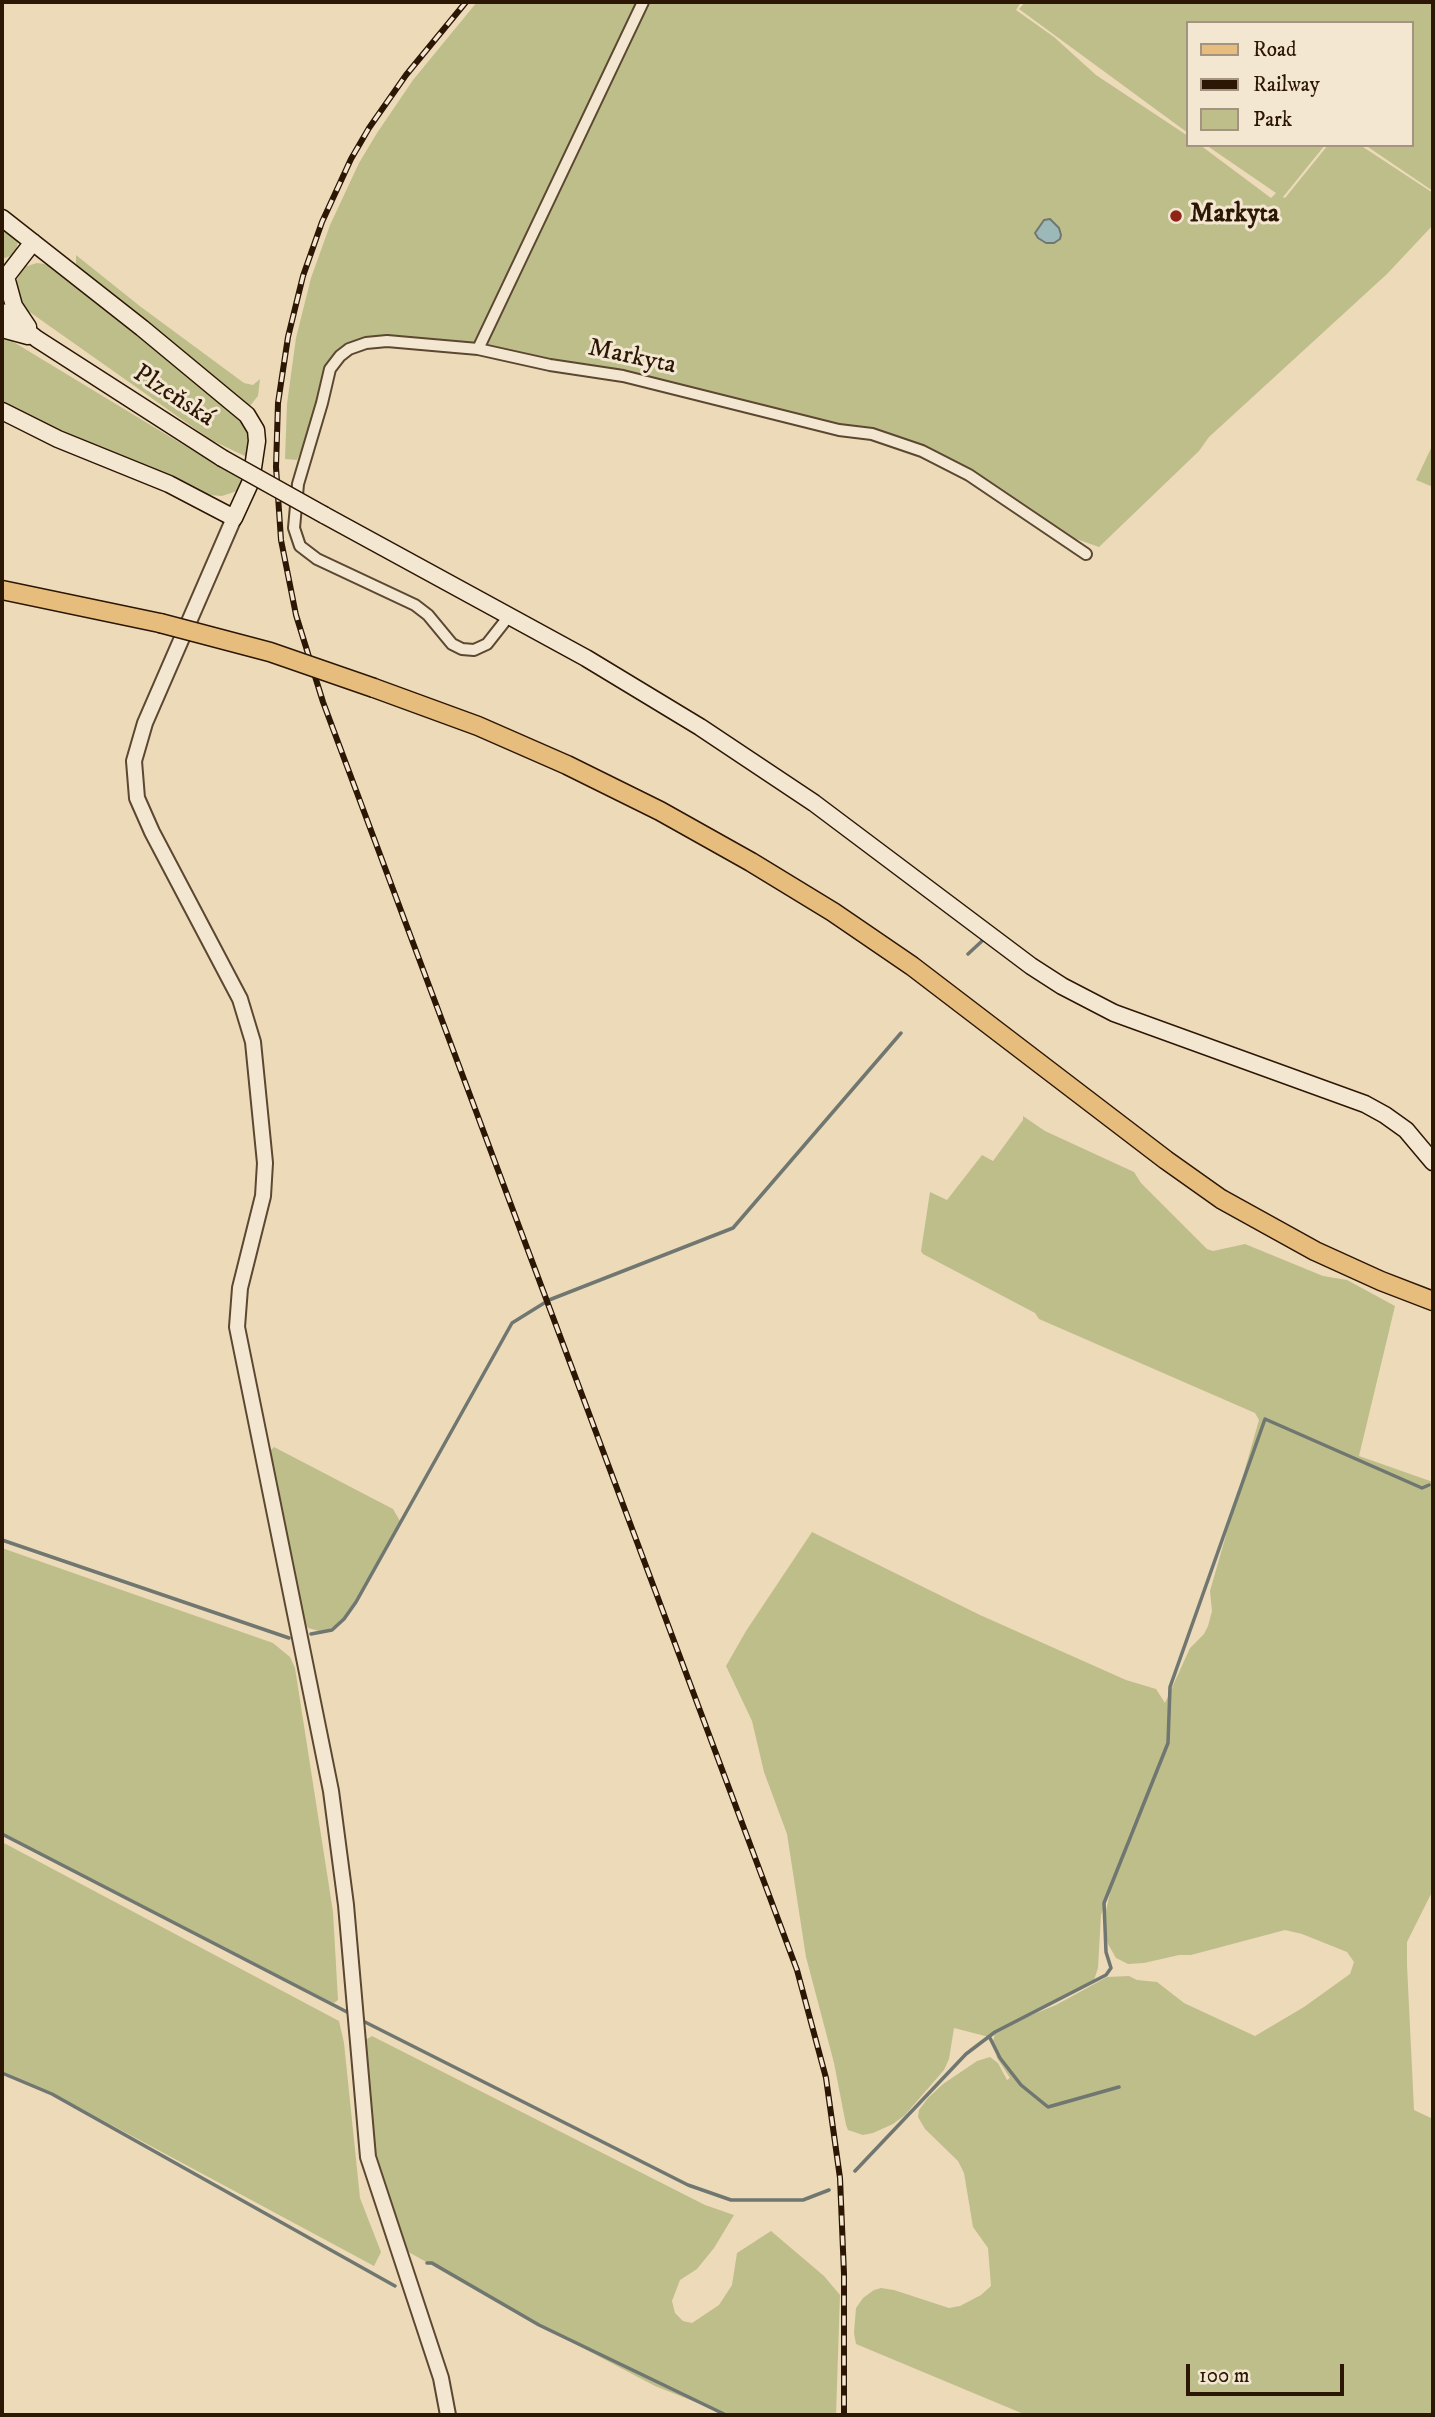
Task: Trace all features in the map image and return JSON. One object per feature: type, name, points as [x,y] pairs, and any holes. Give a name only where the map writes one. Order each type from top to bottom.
[{"type":"main road","points":[[2,218],[202,377],[252,421],[256,430],[256,460],[248,490],[234,518],[169,484],[58,439],[2,411]]},
{"type":"main road","points":[[33,242],[6,277],[14,306],[37,339]]},
{"type":"main road","name":"Plzeňská","points":[[2,312],[37,339],[222,458],[509,616],[652,698],[756,764],[1062,986],[1124,1016],[1365,1104],[1406,1130],[1433,1162]]},
{"type":"main road","points":[[2,329],[37,339]]},
{"type":"main road","points":[[2,590],[160,623],[280,655],[443,713],[556,760],[660,811],[751,862],[912,966],[1166,1160],[1222,1199],[1326,1257],[1433,1301]]},
{"type":"street","points":[[478,349],[643,2]]},
{"type":"street","name":"Markyta","points":[[509,616],[487,644],[474,650],[462,649],[452,644],[436,624],[415,605],[308,553],[300,545],[293,528],[295,500],[303,467],[330,369],[349,349],[366,342],[387,341],[478,349],[550,365],[622,376],[773,415],[839,430],[872,434],[903,443],[969,475],[1086,554]]},
{"type":"street","points":[[234,518],[145,723],[134,761],[137,798],[152,832],[240,999],[253,1042],[265,1163],[263,1196],[240,1288],[237,1327],[331,1791],[346,1905],[368,2157],[441,2378],[448,2415]]},
{"type":"green space","points":[[477,2],[1021,2],[1016,10],[1054,37],[1096,75],[1186,135],[1186,147],[1203,147],[1271,198],[1276,193],[1209,147],[1323,147],[1283,197],[1285,198],[1326,147],[1363,147],[1433,193],[1433,225],[1387,274],[1209,437],[1199,451],[1099,547],[1048,529],[922,451],[622,376],[372,337],[347,343],[332,359],[313,422],[297,460],[285,459],[287,404],[296,338],[311,278],[330,225],[359,163],[413,80]]},
{"type":"green space","points":[[1025,2],[1433,2],[1433,191],[1368,147],[1414,147],[1414,21],[1186,21],[1186,132],[1019,9]]},
{"type":"green space","points":[[2,226],[18,242],[15,254],[5,258],[2,257]]},
{"type":"green space","points":[[76,255],[244,383],[253,385],[260,379],[258,396],[249,407],[76,269]]},
{"type":"green space","points":[[37,263],[58,271],[227,404],[241,420],[249,436],[247,457],[211,440],[24,308],[14,285],[24,267]]},
{"type":"green space","points":[[2,335],[243,481],[237,491],[222,496],[210,495],[17,412],[2,401]]},
{"type":"green space","points":[[1433,444],[1433,487],[1416,480]]},
{"type":"green space","points":[[1023,1116],[1045,1131],[1134,1172],[1141,1183],[1207,1249],[1213,1251],[1245,1244],[1323,1276],[1347,1280],[1395,1306],[1359,1456],[1433,1482],[1433,1890],[1407,1942],[1407,1965],[1414,2110],[1433,2119],[1433,2415],[1026,2415],[856,2344],[856,2308],[863,2298],[874,2290],[894,2290],[949,2308],[960,2306],[981,2295],[991,2286],[988,2248],[973,2227],[964,2173],[958,2161],[925,2129],[918,2117],[919,2110],[928,2098],[943,2084],[977,2061],[990,2057],[998,2063],[1007,2080],[1010,2078],[997,2058],[993,2041],[995,2034],[989,2037],[954,2028],[949,2059],[944,2070],[905,2115],[873,2133],[863,2135],[848,2130],[834,2063],[806,1957],[787,1834],[764,1772],[752,1721],[726,1666],[812,1532],[980,1615],[1126,1680],[1156,1689],[1165,1703],[1190,1648],[1208,1626],[1212,1611],[1210,1591],[1259,1420],[1255,1413],[1039,1319],[1035,1313],[923,1254],[921,1251],[930,1192],[947,1200],[982,1155],[993,1161],[1023,1120]],"holes":[[[1138,1809],[1111,1888],[1104,1929],[1116,1958],[1128,1964],[1191,1955],[1285,1930],[1347,1952],[1354,1962],[1350,1974],[1304,2007],[1255,2036],[1184,2003],[1157,1982],[1137,1980],[1129,1976],[1107,1977],[1056,2005],[1017,2021],[1094,1980],[1098,1968],[1101,1915]]]},
{"type":"green space","points":[[274,1447],[393,1509],[400,1521],[399,1528],[353,1606],[343,1620],[330,1629],[319,1631],[308,1628],[304,1621],[270,1451]]},
{"type":"green space","points":[[2,1548],[273,1643],[290,1657],[295,1668],[333,1912],[338,2000],[334,2003],[2,1833]]},
{"type":"green space","points":[[2,1842],[339,2021],[344,2043],[360,2198],[381,2252],[374,2266],[52,2093],[2,2072]]},
{"type":"green space","points":[[372,2036],[705,2205],[734,2215],[714,2248],[697,2269],[680,2280],[672,2301],[675,2313],[683,2321],[692,2323],[719,2305],[732,2285],[737,2253],[771,2231],[824,2276],[840,2295],[836,2415],[728,2415],[655,2386],[501,2305],[400,2247],[377,2171],[362,2042]]},
{"type":"water","points":[[1050,219],[1059,228],[1061,235],[1054,243],[1046,243],[1035,233],[1044,220]]},
{"type":"waterway","points":[[968,954],[982,941]]},
{"type":"waterway","points":[[311,1634],[332,1630],[356,1602],[512,1323],[549,1300],[733,1228],[901,1033]]},
{"type":"waterway","points":[[855,2171],[966,2054],[995,2032],[1106,1975],[1111,1968],[1106,1952],[1104,1903],[1168,1743],[1170,1687],[1265,1419],[1422,1488],[1429,1485]]},
{"type":"waterway","points":[[2,1540],[289,1638]]},
{"type":"waterway","points":[[2,1834],[347,2012]]},
{"type":"waterway","points":[[361,2020],[688,2185],[731,2200],[803,2200],[829,2190]]},
{"type":"waterway","points":[[990,2038],[1000,2058],[1021,2085],[1048,2107],[1119,2087]]},
{"type":"waterway","points":[[2,2073],[52,2094],[395,2286]]},
{"type":"waterway","points":[[427,2263],[432,2263],[539,2325],[726,2415]]},
{"type":"railway","points":[[466,2],[406,75],[369,128],[351,159],[322,222],[303,276],[288,337],[278,403],[276,467],[281,540],[296,615],[323,702],[797,1970],[826,2078],[840,2178],[844,2274],[844,2415]]},
{"type":"place","name":"Markyta","points":[[1176,216]]}]
